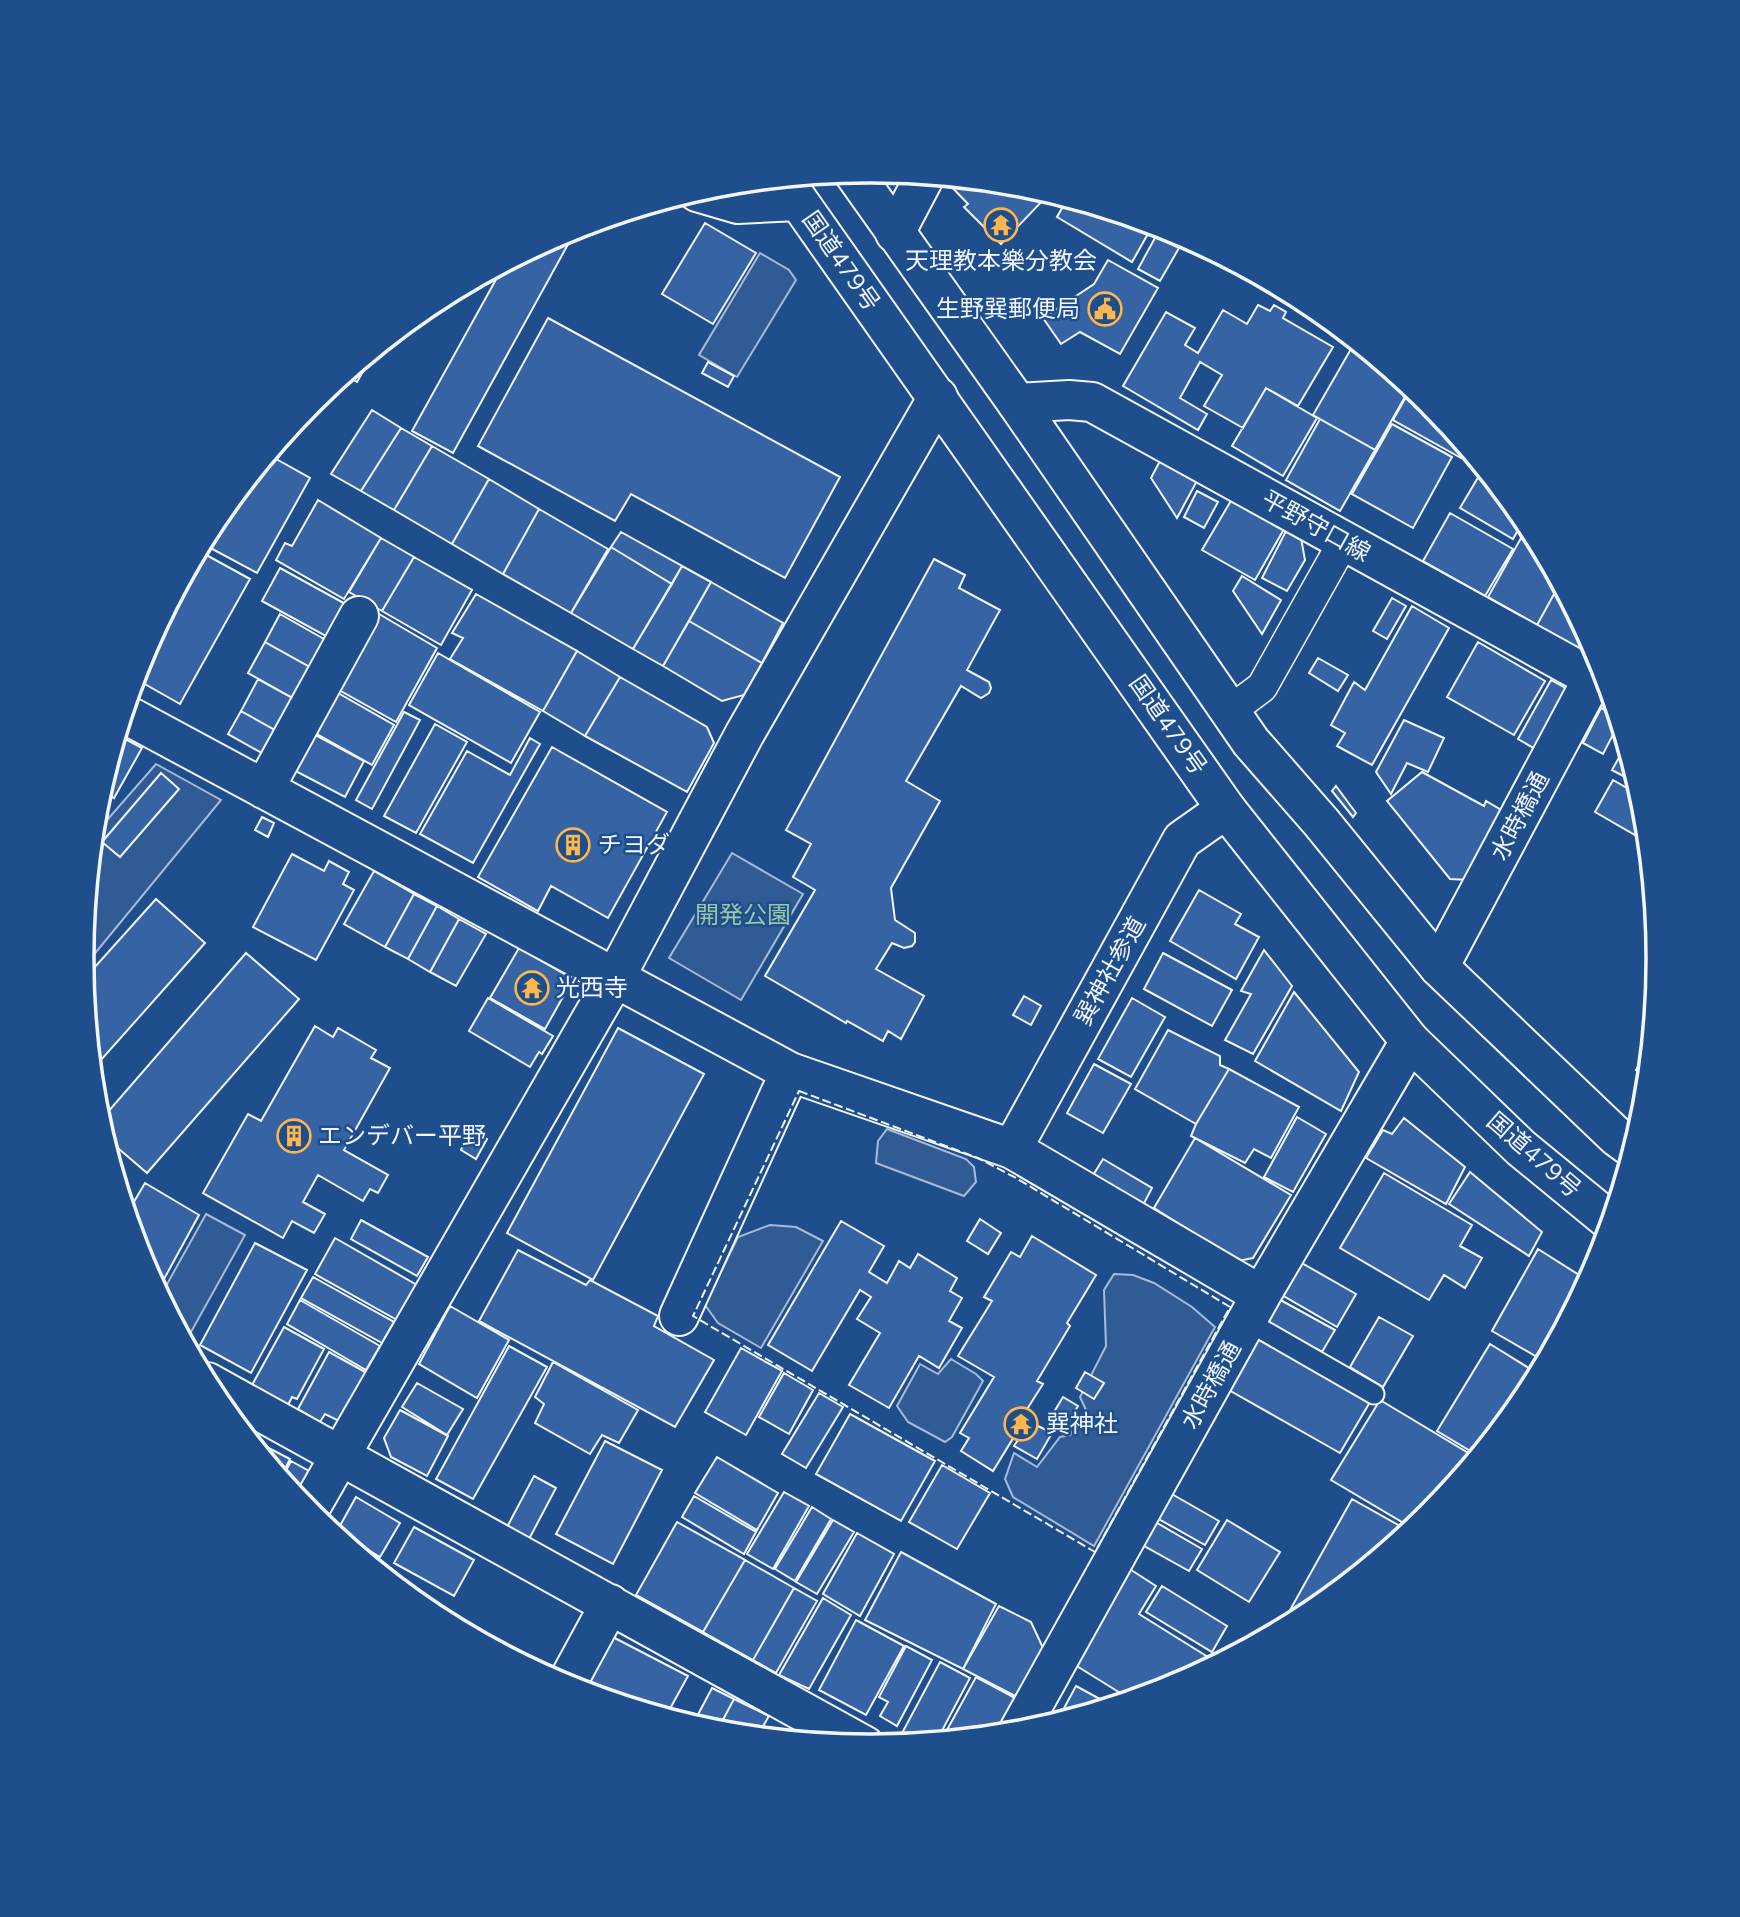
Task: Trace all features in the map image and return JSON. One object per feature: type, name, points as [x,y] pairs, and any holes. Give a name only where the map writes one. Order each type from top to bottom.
[{"type":"main road","points":[[861,183],[1017,403],[1251,742],[1321,822],[1439,967],[1623,1142]]},
{"type":"main road","points":[[895,233],[920,185]]},
{"type":"main road","points":[[718,198],[738,204],[790,190]]},
{"type":"main road","name":"国道479号","points":[[790,190],[1226,809],[1410,1041],[1521,1148],[1601,1215]]},
{"type":"main road","points":[[315,1500],[615,978],[744,735],[938,397]]},
{"type":"main road","name":"平野守口線","points":[[1017,403],[1069,400],[1091,402],[1344,541],[1589,670]]},
{"type":"main road","points":[[264,789],[359,617]]},
{"type":"main road","name":"水時橋通","points":[[1439,967],[1595,685]]},
{"type":"main road","points":[[133,718],[790,1072],[1012,1149],[1254,1308]]},
{"type":"main road","name":"巽神社参道","points":[[1012,1149],[1182,839],[1226,809]]},
{"type":"main road","name":"水時橋通","points":[[1026,1718],[1254,1308],[1410,1041]]},
{"type":"main road","points":[[679,1316],[790,1072]]},
{"type":"main road","points":[[228,1393],[841,1733]]},
{"type":"main road","points":[[572,1674],[610,1604]]},
{"type":"street","points":[[1230,711],[1262,688],[1344,541]]},
{"type":"lane","points":[[1254,1308],[1374,1394]]},
{"type":"shaded area","points":[[760,253],[789,270],[796,280],[737,377],[699,355]]},
{"type":"shaded area","points":[[156,764],[221,800],[94,954],[96,908],[107,820]]},
{"type":"shaded area","name":"開発公園","points":[[732,853],[803,894],[741,1000],[669,958]]},
{"type":"shaded area","points":[[887,1129],[966,1159],[974,1167],[976,1182],[964,1196],[876,1163],[878,1141]]},
{"type":"shaded area","points":[[206,1214],[245,1235],[191,1332],[167,1285]]},
{"type":"shaded area","points":[[770,1225],[796,1227],[823,1241],[761,1348],[718,1323],[705,1305],[738,1237]]},
{"type":"shaded area","points":[[1114,1274],[1133,1275],[1154,1283],[1192,1307],[1215,1327],[1094,1546],[1013,1497],[1005,1479],[1014,1453],[1037,1467],[1060,1437],[1070,1435],[1086,1410],[1080,1397],[1106,1346],[1104,1290]]},
{"type":"shaded area","points":[[951,1359],[983,1381],[952,1437],[945,1442],[908,1422],[897,1406],[920,1364],[938,1374]]},
{"type":"building","name":"天理教本樂分教会","points":[[953,188],[1041,202],[1001,244],[964,207],[968,204]]},
{"type":"building","points":[[1062,207],[1148,235],[1132,262],[1057,217]]},
{"type":"building","points":[[705,223],[756,253],[713,324],[662,294]]},
{"type":"building","points":[[1155,238],[1179,248],[1160,281],[1138,269]]},
{"type":"building","points":[[568,244],[453,453],[412,431],[496,280]]},
{"type":"building","points":[[1108,260],[1158,288],[1120,354],[1080,332],[1061,344],[1043,318],[1094,284]]},
{"type":"building","points":[[1258,305],[1270,311],[1274,305],[1286,312],[1283,318],[1333,347],[1298,406],[1266,388],[1243,428],[1204,406],[1222,375],[1200,362],[1180,398],[1207,414],[1198,430],[1123,386],[1166,312],[1195,328],[1185,345],[1198,353],[1223,310],[1247,324]]},
{"type":"building","points":[[548,318],[840,477],[785,578],[631,494],[615,521],[478,446]]},
{"type":"building","points":[[1350,350],[1405,397],[1375,450],[1313,415]]},
{"type":"building","points":[[708,362],[734,376],[728,387],[702,373]]},
{"type":"building","points":[[1266,388],[1317,418],[1283,476],[1232,446]]},
{"type":"building","points":[[1405,398],[1461,457],[1461,458],[1393,420]]},
{"type":"building","points":[[372,410],[401,428],[361,491],[331,474]]},
{"type":"building","points":[[1320,419],[1375,450],[1340,511],[1286,480]]},
{"type":"building","points":[[1392,424],[1452,457],[1413,528],[1352,494]]},
{"type":"building","points":[[401,428],[432,446],[394,510],[361,491]]},
{"type":"building","points":[[432,446],[489,479],[452,544],[394,510]]},
{"type":"building","points":[[277,459],[310,478],[257,573],[212,549]]},
{"type":"building","points":[[1161,459],[1198,479],[1177,518],[1151,478]]},
{"type":"building","points":[[1478,477],[1517,531],[1513,539],[1460,508]]},
{"type":"building","points":[[489,479],[539,509],[503,574],[452,544]]},
{"type":"building","points":[[1197,491],[1218,502],[1204,528],[1184,517]]},
{"type":"building","points":[[1232,499],[1284,529],[1255,580],[1202,550]]},
{"type":"building","points":[[318,500],[381,538],[344,599],[276,560],[285,543],[292,546]]},
{"type":"building","points":[[539,509],[608,549],[571,613],[503,574]]},
{"type":"building","points":[[1450,513],[1513,549],[1485,596],[1423,561]]},
{"type":"building","points":[[1286,531],[1301,538],[1305,560],[1287,591],[1262,578]]},
{"type":"building","points":[[621,532],[682,566],[672,584],[611,547]]},
{"type":"building","points":[[381,538],[414,557],[382,611],[349,592]]},
{"type":"building","points":[[1521,538],[1554,594],[1537,625],[1488,597]]},
{"type":"building","points":[[611,547],[672,584],[633,649],[571,613]]},
{"type":"building","points":[[208,556],[250,579],[180,704],[145,684],[174,616]]},
{"type":"building","points":[[414,557],[472,590],[441,645],[382,611]]},
{"type":"building","points":[[934,559],[965,575],[959,588],[1000,610],[967,670],[989,682],[989,693],[981,698],[961,686],[906,781],[940,801],[891,888],[895,920],[915,933],[915,942],[904,948],[892,943],[876,969],[924,996],[901,1039],[888,1031],[883,1041],[765,976],[815,890],[793,877],[811,844],[786,830]]},
{"type":"building","points":[[682,566],[711,582],[663,666],[633,649]]},
{"type":"building","points":[[280,568],[351,607],[333,640],[262,601]]},
{"type":"building","points":[[1242,576],[1281,600],[1262,634],[1233,591]]},
{"type":"building","points":[[711,582],[783,623],[762,663],[689,621]]},
{"type":"building","points":[[476,594],[577,651],[543,711],[450,659],[463,638],[452,633]]},
{"type":"building","points":[[1554,594],[1581,649],[1537,625]]},
{"type":"building","points":[[1392,598],[1406,606],[1387,639],[1373,631]]},
{"type":"building","points":[[1412,606],[1449,628],[1372,765],[1337,746],[1345,733],[1331,725],[1354,682],[1365,690]]},
{"type":"building","points":[[374,611],[437,648],[396,722],[332,686]]},
{"type":"building","points":[[280,614],[331,643],[315,670],[265,642]]},
{"type":"building","points":[[689,621],[762,663],[744,695],[722,701],[663,666]]},
{"type":"building","points":[[265,642],[315,670],[298,701],[248,673]]},
{"type":"building","points":[[1478,642],[1545,681],[1514,735],[1447,697]]},
{"type":"building","points":[[577,651],[620,677],[585,736],[543,711]]},
{"type":"building","points":[[438,653],[540,712],[511,763],[409,705]]},
{"type":"building","points":[[1318,658],[1348,675],[1338,691],[1309,673]]},
{"type":"building","points":[[620,677],[707,727],[714,743],[687,792],[585,736]]},
{"type":"building","points":[[258,679],[298,701],[280,733],[241,711]]},
{"type":"building","points":[[1551,680],[1567,689],[1542,753],[1518,739]]},
{"type":"building","points":[[331,689],[394,725],[372,765],[308,729]]},
{"type":"building","points":[[1601,708],[1604,710],[1612,736],[1603,754],[1583,743]]},
{"type":"building","points":[[241,711],[280,733],[267,756],[228,734]]},
{"type":"building","points":[[404,712],[420,720],[372,809],[356,800]]},
{"type":"building","points":[[1404,720],[1444,738],[1428,772],[1407,763],[1391,794],[1376,772]]},
{"type":"building","points":[[435,724],[467,742],[416,833],[384,816]]},
{"type":"building","points":[[308,731],[364,761],[345,797],[288,767]]},
{"type":"building","points":[[530,738],[540,744],[473,863],[420,834],[467,751],[510,775]]},
{"type":"building","points":[[127,740],[142,748],[114,798],[112,797]]},
{"type":"building","name":"チヨダ","points":[[552,747],[667,812],[608,918],[551,886],[538,911],[478,877]]},
{"type":"building","points":[[1619,758],[1623,776],[1612,770]]},
{"type":"building","points":[[1422,772],[1484,806],[1486,801],[1508,814],[1469,880],[1450,879],[1387,801]]},
{"type":"building","points":[[161,773],[179,789],[120,857],[103,843]]},
{"type":"building","points":[[1613,780],[1626,788],[1636,835],[1595,812]]},
{"type":"building","points":[[1336,786],[1356,813],[1353,817],[1332,791]]},
{"type":"building","points":[[262,817],[274,823],[268,837],[255,830]]},
{"type":"building","points":[[292,854],[324,871],[329,861],[349,872],[343,884],[354,890],[316,960],[253,927]]},
{"type":"building","points":[[374,871],[414,894],[385,947],[344,924]]},
{"type":"building","points":[[1199,890],[1241,914],[1235,924],[1259,937],[1236,979],[1170,941]]},
{"type":"building","points":[[414,894],[437,906],[408,959],[385,947]]},
{"type":"building","points":[[156,899],[205,943],[101,1060],[94,968]]},
{"type":"building","points":[[437,906],[459,919],[430,972],[408,959]]},
{"type":"building","points":[[459,919],[486,934],[456,986],[430,972]]},
{"type":"building","name":"光西寺","points":[[519,948],[573,979],[545,1029],[490,998]]},
{"type":"building","points":[[1264,950],[1292,986],[1253,1054],[1225,1040],[1251,994],[1241,991]]},
{"type":"building","points":[[246,953],[299,999],[147,1173],[118,1149],[109,1111]]},
{"type":"building","points":[[1163,953],[1232,990],[1212,1026],[1144,989]]},
{"type":"building","points":[[1294,992],[1359,1072],[1341,1111],[1255,1061]]},
{"type":"building","points":[[1024,996],[1041,1006],[1031,1025],[1013,1015]]},
{"type":"building","points":[[488,998],[553,1036],[530,1067],[469,1031]]},
{"type":"building","points":[[1132,998],[1165,1017],[1131,1077],[1098,1059]]},
{"type":"building","name":"エンデバー平野","points":[[315,1026],[333,1037],[338,1028],[376,1050],[371,1058],[390,1068],[344,1150],[388,1175],[378,1193],[370,1189],[363,1201],[318,1175],[303,1202],[325,1214],[314,1233],[292,1221],[283,1238],[203,1193],[248,1114],[261,1121]]},
{"type":"building","points":[[618,1028],[704,1074],[593,1280],[507,1233]]},
{"type":"building","points":[[1168,1030],[1220,1056],[1220,1065],[1229,1069],[1196,1124],[1135,1089]]},
{"type":"building","points":[[1094,1064],[1131,1084],[1103,1133],[1067,1113]]},
{"type":"building","points":[[1229,1069],[1299,1107],[1271,1158],[1254,1149],[1245,1163],[1191,1136]]},
{"type":"building","points":[[1297,1117],[1326,1134],[1293,1192],[1264,1177]]},
{"type":"building","points":[[1404,1118],[1465,1167],[1446,1204],[1366,1158],[1383,1130],[1392,1134]]},
{"type":"building","points":[[472,1129],[487,1139],[476,1159],[461,1150]]},
{"type":"building","points":[[1195,1138],[1291,1195],[1253,1258],[1238,1261],[1154,1208]]},
{"type":"building","points":[[1103,1159],[1152,1188],[1142,1207],[1092,1177]]},
{"type":"building","points":[[1470,1172],[1542,1232],[1529,1256],[1449,1204]]},
{"type":"building","points":[[1384,1173],[1472,1225],[1460,1246],[1482,1258],[1465,1288],[1444,1275],[1429,1300],[1340,1248]]},
{"type":"building","points":[[145,1183],[199,1215],[164,1279],[154,1255],[134,1202]]},
{"type":"building","points":[[980,1219],[1001,1233],[988,1254],[967,1241]]},
{"type":"building","points":[[361,1220],[428,1257],[417,1276],[351,1239]]},
{"type":"building","points":[[841,1221],[884,1246],[869,1272],[887,1283],[899,1261],[910,1268],[918,1254],[957,1278],[950,1291],[962,1298],[949,1321],[962,1328],[939,1368],[919,1356],[889,1408],[849,1385],[880,1333],[857,1319],[871,1297],[860,1290],[812,1371],[768,1345]]},
{"type":"building","points":[[1032,1236],[1096,1275],[1037,1381],[1043,1384],[1017,1425],[1020,1427],[993,1471],[961,1451],[969,1438],[960,1433],[994,1377],[958,1356],[992,1301],[984,1297],[1011,1252],[1020,1257]]},
{"type":"building","points":[[335,1238],[417,1285],[397,1320],[315,1274]]},
{"type":"building","points":[[255,1243],[307,1270],[251,1373],[200,1345]]},
{"type":"building","points":[[1538,1249],[1578,1274],[1536,1356],[1492,1331]]},
{"type":"building","points":[[518,1250],[586,1285],[590,1280],[658,1316],[654,1326],[714,1360],[675,1427],[479,1321]]},
{"type":"building","points":[[1300,1262],[1356,1294],[1337,1327],[1282,1295]]},
{"type":"building","points":[[313,1277],[394,1322],[382,1343],[301,1298]]},
{"type":"building","points":[[1275,1297],[1335,1330],[1322,1352],[1262,1319]]},
{"type":"building","points":[[300,1300],[380,1346],[366,1370],[287,1324]]},
{"type":"building","points":[[450,1306],[509,1340],[477,1398],[419,1364]]},
{"type":"building","points":[[1379,1317],[1413,1336],[1383,1387],[1350,1367]]},
{"type":"building","points":[[284,1327],[324,1349],[297,1399],[292,1397],[288,1405],[252,1385]]},
{"type":"building","points":[[1257,1337],[1370,1402],[1340,1453],[1227,1389]]},
{"type":"building","points":[[1490,1344],[1528,1368],[1469,1450],[1437,1431]]},
{"type":"building","points":[[509,1346],[547,1367],[473,1499],[436,1479]]},
{"type":"building","points":[[741,1348],[782,1371],[746,1435],[705,1412]]},
{"type":"building","points":[[329,1352],[367,1373],[341,1422],[325,1414],[320,1422],[298,1409]]},
{"type":"building","points":[[553,1362],[638,1410],[619,1443],[602,1435],[590,1454],[535,1423],[544,1404],[535,1397]]},
{"type":"building","points":[[1085,1372],[1104,1383],[1094,1399],[1076,1388]]},
{"type":"building","points":[[784,1373],[813,1390],[789,1434],[759,1417]]},
{"type":"building","points":[[417,1383],[463,1409],[447,1435],[402,1407]]},
{"type":"building","points":[[819,1393],[843,1407],[806,1468],[782,1454]]},
{"type":"building","points":[[1063,1397],[1078,1406],[1066,1426],[1051,1417]]},
{"type":"building","points":[[1380,1400],[1467,1452],[1402,1522],[1331,1480]]},
{"type":"building","points":[[400,1410],[448,1436],[427,1476],[391,1457],[384,1438]]},
{"type":"building","points":[[850,1414],[935,1461],[901,1521],[816,1474]]},
{"type":"building","points":[[1030,1422],[1052,1433],[1037,1459],[1014,1446]]},
{"type":"building","points":[[605,1441],[662,1470],[613,1564],[556,1534]]},
{"type":"building","points":[[269,1448],[290,1459],[285,1468]]},
{"type":"building","points":[[717,1457],[778,1493],[757,1530],[695,1493]]},
{"type":"building","points":[[291,1461],[309,1471],[302,1486],[287,1469]]},
{"type":"building","points":[[942,1465],[990,1493],[957,1549],[909,1522]]},
{"type":"building","points":[[534,1476],[556,1488],[528,1541],[506,1529]]},
{"type":"building","points":[[784,1492],[809,1506],[773,1569],[747,1554]]},
{"type":"building","points":[[1170,1493],[1219,1521],[1205,1545],[1155,1517]]},
{"type":"building","points":[[694,1496],[756,1532],[744,1554],[682,1517]]},
{"type":"building","points":[[356,1497],[400,1523],[380,1557],[341,1525]]},
{"type":"building","points":[[1352,1499],[1399,1525],[1342,1574],[1290,1610]]},
{"type":"building","points":[[812,1507],[831,1519],[795,1581],[775,1569]]},
{"type":"building","points":[[833,1520],[854,1532],[817,1594],[796,1582]]},
{"type":"building","points":[[1152,1520],[1202,1549],[1189,1571],[1139,1543]]},
{"type":"building","points":[[1227,1520],[1280,1552],[1249,1602],[1197,1570]]},
{"type":"building","points":[[677,1522],[745,1560],[703,1632],[636,1595]]},
{"type":"building","points":[[414,1527],[474,1560],[454,1596],[394,1563]]},
{"type":"building","points":[[857,1533],[894,1554],[860,1616],[823,1594]]},
{"type":"building","points":[[901,1552],[996,1604],[963,1669],[865,1620]]},
{"type":"building","points":[[745,1560],[794,1588],[753,1660],[703,1632]]},
{"type":"building","points":[[1125,1566],[1156,1586],[1139,1614],[1207,1657],[1120,1693],[1067,1660]]},
{"type":"building","points":[[1162,1586],[1227,1626],[1212,1652],[1146,1612]]},
{"type":"building","points":[[794,1588],[817,1601],[776,1673],[753,1660]]},
{"type":"building","points":[[823,1598],[851,1615],[809,1689],[779,1675]]},
{"type":"building","points":[[999,1606],[1031,1622],[1044,1650],[1017,1697],[963,1669]]},
{"type":"building","points":[[856,1620],[904,1646],[866,1715],[819,1690]]},
{"type":"building","points":[[607,1634],[688,1676],[670,1708],[583,1678]]},
{"type":"building","points":[[906,1646],[932,1660],[897,1726],[880,1716],[888,1702],[879,1697]]},
{"type":"building","points":[[940,1662],[970,1678],[942,1730],[902,1733]]},
{"type":"building","points":[[976,1677],[1017,1699],[1003,1722],[947,1729]]},
{"type":"building","points":[[1076,1686],[1100,1699],[1071,1708],[1063,1710]]},
{"type":"building","points":[[712,1688],[734,1699],[723,1720],[698,1714]]},
{"type":"building","points":[[734,1699],[769,1716],[763,1726],[723,1720]]},
{"type":"fence","points":[[799,1091],[978,1158],[1016,1178],[1230,1307],[1095,1552],[693,1316],[799,1091]]},
{"type":"place","name":"天理教本樂分教会","points":[[1001,225]]},
{"type":"place","name":"生野巽郵便局","points":[[1105,309]]},
{"type":"place","name":"チヨダ","points":[[573,845]]},
{"type":"place","name":"光西寺","points":[[532,988]]},
{"type":"place","name":"エンデバー平野","points":[[294,1136]]},
{"type":"place","name":"巽神社","points":[[1021,1424]]}]
